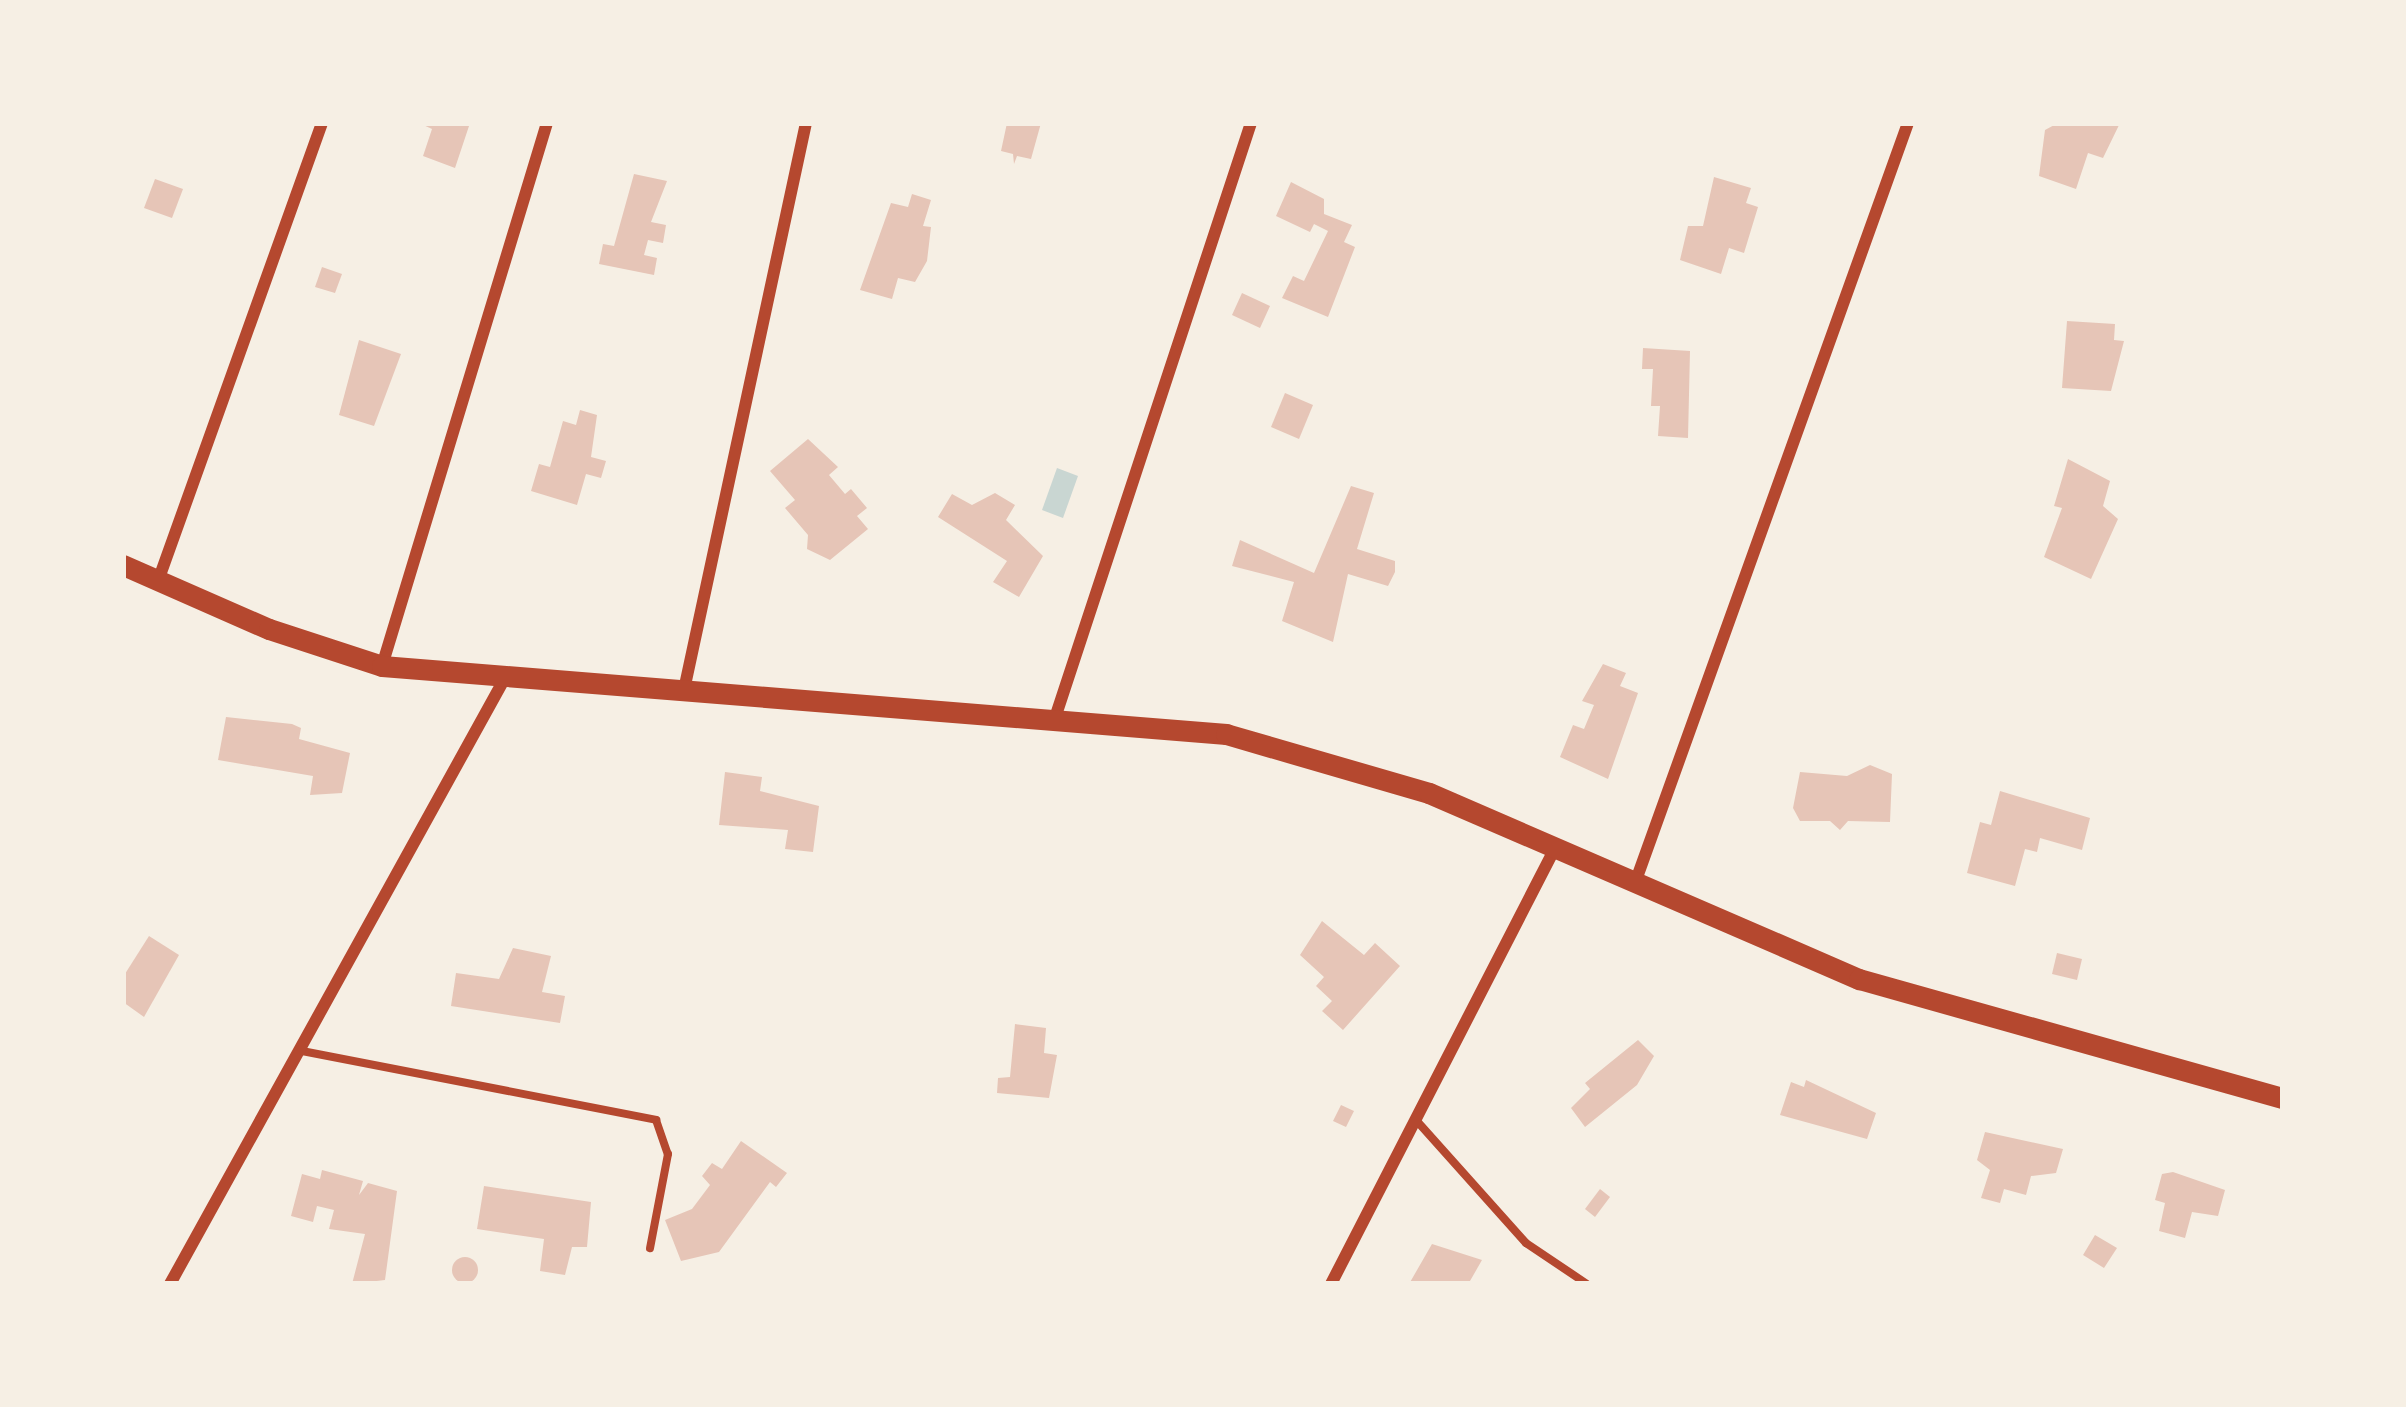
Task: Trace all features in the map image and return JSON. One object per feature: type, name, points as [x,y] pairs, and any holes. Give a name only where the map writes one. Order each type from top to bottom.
[{"type":"main road","points":[[123,565],[382,666],[1247,740],[1429,793],[1553,852],[1858,979],[2283,1098]]},
{"type":"street","points":[[158,582],[322,123]]},
{"type":"street","points":[[382,666],[547,123]]},
{"type":"street","points":[[684,690],[806,123]]},
{"type":"street","points":[[1054,721],[1251,123]]},
{"type":"street","points":[[1635,884],[1908,123]]},
{"type":"street","points":[[170,1284],[507,675]]},
{"type":"street","points":[[1331,1284],[1553,852]]},
{"type":"lane","points":[[302,1051],[656,1120],[668,1154],[650,1248]]},
{"type":"lane","points":[[1416,1120],[1526,1243],[1587,1284]]},
{"type":"shaded area","points":[[1057,468],[1078,476],[1063,518],[1042,510]]},
{"type":"building","points":[[419,123],[470,123],[455,168],[423,156],[432,129]]},
{"type":"building","points":[[1007,123],[1041,123],[1031,159],[1017,156],[1014,164],[1013,154],[1001,151]]},
{"type":"building","points":[[2058,123],[2120,123],[2103,158],[2088,153],[2076,189],[2039,176],[2045,130]]},
{"type":"building","points":[[634,174],[667,181],[651,222],[666,225],[663,243],[648,240],[644,255],[657,258],[654,275],[599,264],[603,244],[614,246]]},
{"type":"building","points":[[1714,177],[1751,188],[1746,203],[1758,207],[1744,253],[1729,248],[1721,274],[1680,260],[1688,226],[1703,226]]},
{"type":"building","points":[[155,179],[183,189],[172,218],[144,208]]},
{"type":"building","points":[[1291,182],[1324,199],[1324,214],[1352,225],[1344,242],[1355,247],[1328,317],[1282,298],[1293,276],[1304,281],[1328,231],[1314,224],[1310,232],[1276,216]]},
{"type":"building","points":[[912,194],[931,200],[923,226],[931,227],[927,261],[915,282],[898,278],[892,299],[860,290],[891,203],[908,207]]},
{"type":"building","points":[[322,267],[342,274],[335,293],[315,287]]},
{"type":"building","points":[[1242,293],[1270,306],[1260,328],[1232,315]]},
{"type":"building","points":[[2067,321],[2115,324],[2114,340],[2124,341],[2111,391],[2062,388]]},
{"type":"building","points":[[359,340],[401,354],[374,426],[339,415]]},
{"type":"building","points":[[1643,348],[1690,351],[1688,438],[1658,436],[1660,406],[1651,406],[1653,369],[1642,369]]},
{"type":"building","points":[[1285,393],[1313,405],[1299,439],[1271,427]]},
{"type":"building","points":[[580,410],[597,415],[591,457],[606,461],[601,478],[586,474],[577,505],[531,491],[539,464],[550,467],[563,421],[576,425]]},
{"type":"building","points":[[808,439],[838,467],[829,475],[845,494],[851,489],[867,508],[857,516],[868,529],[830,560],[807,549],[808,535],[785,508],[795,500],[770,471]]},
{"type":"building","points":[[2068,459],[2110,481],[2103,506],[2118,519],[2091,579],[2044,557],[2062,508],[2054,506]]},
{"type":"building","points":[[1351,486],[1374,493],[1357,549],[1395,561],[1395,572],[1388,586],[1348,574],[1333,642],[1282,621],[1294,582],[1232,566],[1240,540],[1314,573]]},
{"type":"building","points":[[995,493],[1015,505],[1006,520],[1043,556],[1019,597],[993,582],[1007,561],[938,517],[952,494],[972,505]]},
{"type":"building","points":[[1603,664],[1626,673],[1620,686],[1638,693],[1608,779],[1560,757],[1573,725],[1584,729],[1594,705],[1582,701]]},
{"type":"building","points":[[226,717],[292,724],[301,728],[299,739],[350,753],[342,793],[310,795],[313,776],[218,760]]},
{"type":"building","points":[[1870,765],[1892,774],[1890,822],[1848,821],[1840,830],[1830,821],[1800,821],[1793,808],[1800,772],[1847,776]]},
{"type":"building","points":[[725,772],[762,777],[760,791],[819,806],[813,852],[785,849],[788,830],[719,825]]},
{"type":"building","points":[[2000,791],[2090,818],[2082,850],[2040,838],[2037,852],[2025,849],[2015,886],[1967,873],[1980,822],[1991,825]]},
{"type":"building","points":[[1322,921],[1364,955],[1375,943],[1400,966],[1343,1030],[1322,1011],[1332,1001],[1316,986],[1324,977],[1300,955]]},
{"type":"building","points":[[149,936],[179,955],[144,1017],[123,1002],[123,977]]},
{"type":"building","points":[[513,948],[551,956],[542,992],[565,996],[560,1023],[451,1006],[456,973],[499,979]]},
{"type":"building","points":[[2057,953],[2082,959],[2077,980],[2052,974]]},
{"type":"building","points":[[1015,1024],[1046,1028],[1044,1053],[1057,1055],[1049,1098],[997,1093],[998,1078],[1010,1077]]},
{"type":"building","points":[[1638,1040],[1654,1056],[1637,1085],[1585,1127],[1571,1108],[1590,1089],[1585,1083]]},
{"type":"building","points":[[1806,1080],[1876,1113],[1867,1139],[1780,1115],[1791,1082],[1804,1087]]},
{"type":"building","points":[[1341,1105],[1354,1111],[1346,1127],[1333,1121]]},
{"type":"building","points":[[1985,1132],[2063,1149],[2056,1173],[2031,1176],[2026,1195],[2004,1189],[2000,1203],[1981,1198],[1990,1170],[1977,1160]]},
{"type":"building","points":[[741,1141],[787,1173],[776,1187],[770,1182],[719,1252],[681,1261],[665,1220],[692,1209],[710,1185],[702,1176],[712,1163],[722,1169]]},
{"type":"building","points":[[322,1170],[363,1181],[359,1195],[368,1183],[397,1191],[385,1280],[352,1284],[365,1234],[329,1229],[334,1210],[317,1206],[313,1222],[291,1216],[302,1174],[320,1179]]},
{"type":"building","points":[[2173,1172],[2225,1190],[2218,1216],[2192,1212],[2185,1238],[2159,1231],[2165,1203],[2155,1200],[2162,1174]]},
{"type":"building","points":[[484,1186],[591,1202],[587,1247],[572,1247],[565,1275],[540,1271],[544,1239],[477,1229]]},
{"type":"building","points":[[1600,1189],[1610,1197],[1595,1217],[1585,1209]]},
{"type":"building","points":[[2095,1235],[2117,1248],[2104,1268],[2083,1255]]},
{"type":"building","points":[[1432,1244],[1482,1260],[1470,1281],[1477,1284],[1409,1284]]},
{"type":"building","points":[[465,1257],[475,1260],[475,1280],[465,1283],[455,1280],[452,1270],[455,1260]]}]
